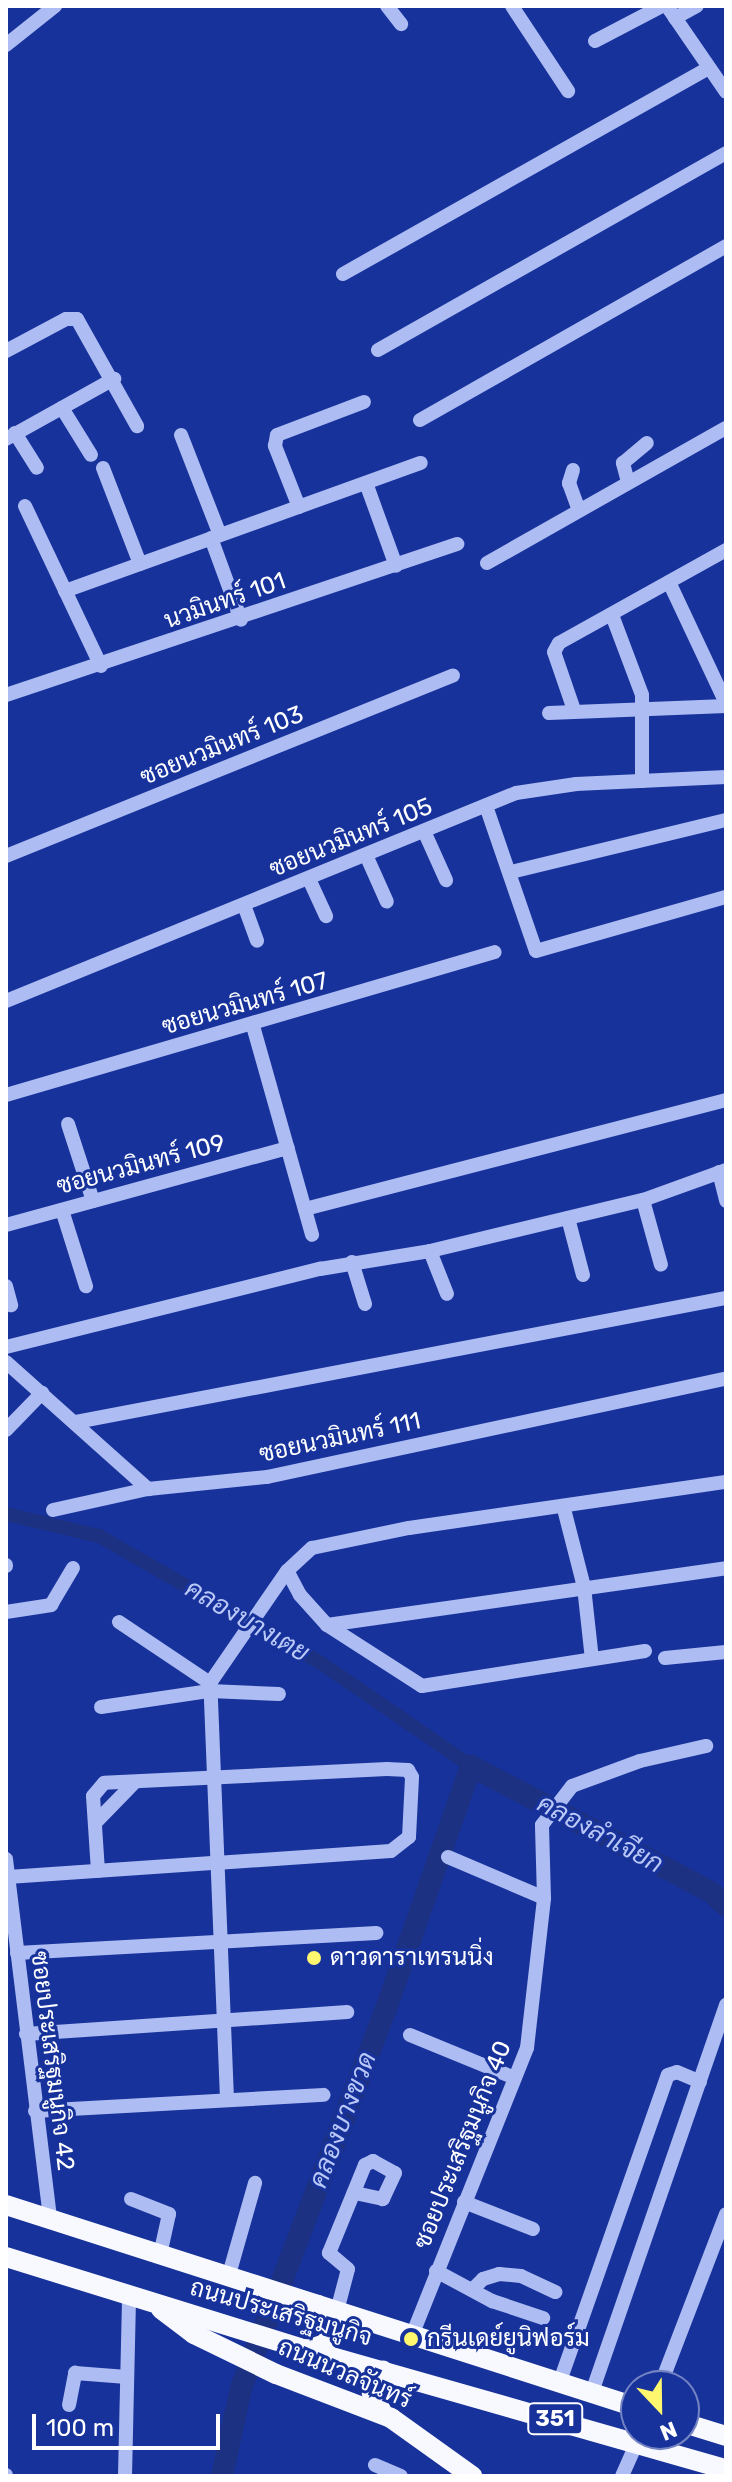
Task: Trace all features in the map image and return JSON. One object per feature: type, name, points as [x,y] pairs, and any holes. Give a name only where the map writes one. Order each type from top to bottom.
[{"type":"main road","name":"ถนนประเสริฐมนูกิจ","points":[[6,2205],[620,2402]]},
{"type":"main road","name":"ถนนประเสริฐมนูกิจ","points":[[6,2257],[304,2349],[620,2437]]},
{"type":"main road","points":[[304,2349],[319,2348],[333,2332],[331,2317],[306,2301]]},
{"type":"main road","name":"ถนนนวลจันทร์","points":[[152,2302],[218,2346],[276,2374],[383,2414],[469,2475]]},
{"type":"main road","points":[[383,2370],[372,2393],[383,2414]]},
{"type":"main road","points":[[700,2428],[726,2436]]},
{"type":"main road","name":"ถนนประเสริฐมนูกิจ","points":[[663,2450],[726,2469]]},
{"type":"street","points":[[6,45],[55,6]]},
{"type":"street","points":[[387,6],[401,24]]},
{"type":"street","points":[[512,6],[568,91]]},
{"type":"street","points":[[595,41],[668,10],[697,6]]},
{"type":"street","points":[[668,10],[726,92]]},
{"type":"street","points":[[343,274],[709,68]]},
{"type":"street","points":[[378,350],[726,153]]},
{"type":"street","points":[[420,420],[726,246]]},
{"type":"street","points":[[6,351],[66,319],[77,319],[87,329],[137,426]]},
{"type":"street","points":[[37,468],[11,436],[114,379]]},
{"type":"street","points":[[299,507],[275,446],[277,435],[364,402]]},
{"type":"street","points":[[62,408],[91,455]]},
{"type":"street","points":[[487,563],[726,428]]},
{"type":"street","points":[[181,435],[241,620]]},
{"type":"street","points":[[628,482],[623,463],[647,443]]},
{"type":"street","points":[[65,591],[421,463]]},
{"type":"street","points":[[103,468],[140,564]]},
{"type":"street","points":[[573,470],[569,483],[579,510]]},
{"type":"street","points":[[366,483],[396,566]]},
{"type":"street","points":[[25,506],[101,666]]},
{"type":"street","name":"นวมินทร์ 101","points":[[6,695],[241,620],[457,544]]},
{"type":"street","points":[[574,710],[555,648],[726,550]]},
{"type":"street","points":[[549,713],[726,704],[669,582]]},
{"type":"street","points":[[612,615],[644,707],[642,781]]},
{"type":"street","name":"ซอยนวมินทร์ 103","points":[[6,856],[453,675]]},
{"type":"street","name":"ซอยนวมินทร์ 105","points":[[6,1001],[534,788],[726,777]]},
{"type":"street","points":[[486,806],[511,872],[531,943],[540,952],[726,897]]},
{"type":"street","points":[[511,872],[726,820]]},
{"type":"street","points":[[424,831],[446,880]]},
{"type":"street","points":[[366,855],[387,902]]},
{"type":"street","points":[[309,879],[326,916]]},
{"type":"street","points":[[244,905],[257,941]]},
{"type":"street","name":"ซอยนวมินทร์ 107","points":[[6,1095],[253,1026],[495,952]]},
{"type":"street","points":[[253,1026],[312,1235]]},
{"type":"street","points":[[305,1209],[726,1100]]},
{"type":"street","points":[[68,1124],[93,1201]]},
{"type":"street","name":"ซอยนวมินทร์ 109","points":[[6,1225],[288,1148]]},
{"type":"street","points":[[6,1347],[352,1262],[430,1251],[643,1200],[722,1171],[726,1201]]},
{"type":"street","points":[[643,1200],[661,1265]]},
{"type":"street","points":[[62,1210],[86,1286]]},
{"type":"street","points":[[568,1218],[583,1275]]},
{"type":"street","points":[[430,1251],[447,1294]]},
{"type":"street","points":[[352,1262],[365,1304]]},
{"type":"street","points":[[6,1286],[11,1305]]},
{"type":"street","points":[[76,1422],[726,1298]]},
{"type":"street","points":[[6,1362],[148,1489]]},
{"type":"street","name":"ซอยนวมินทร์ 111","points":[[53,1510],[148,1489],[267,1477],[726,1379]]},
{"type":"street","points":[[6,1430],[42,1393]]},
{"type":"street","points":[[227,2099],[226,2018],[217,1944],[216,1863],[210,1778],[210,1687],[287,1571],[312,1548],[409,1528],[564,1509],[726,1482]]},
{"type":"street","points":[[564,1509],[584,1587],[592,1659]]},
{"type":"street","points":[[6,1612],[51,1605],[73,1568]]},
{"type":"street","points":[[327,1625],[726,1568]]},
{"type":"street","points":[[287,1571],[300,1595],[327,1625],[422,1686],[645,1651]]},
{"type":"street","points":[[119,1622],[210,1687]]},
{"type":"street","points":[[665,1658],[726,1652]]},
{"type":"street","points":[[101,1707],[210,1687],[279,1694]]},
{"type":"street","name":"ซอยประเสริฐมนูกิจ 40","points":[[413,2333],[515,2078],[536,1999],[544,1898],[542,1825],[572,1786],[640,1761],[706,1746]]},
{"type":"street","points":[[8,1877],[98,1871],[216,1863],[399,1849],[409,1837],[414,1788],[408,1770],[387,1769],[104,1783],[97,1789],[95,1823],[98,1871]]},
{"type":"street","points":[[95,1823],[135,1782]]},
{"type":"street","points":[[448,1857],[544,1898]]},
{"type":"street","name":"ซอยประเสริฐมนูกิจ 42","points":[[6,1859],[14,1964],[50,2219]]},
{"type":"street","points":[[14,1964],[217,1944],[376,1933]]},
{"type":"street","points":[[592,2392],[726,2004]]},
{"type":"street","points":[[26,2034],[347,2012]]},
{"type":"street","points":[[410,2035],[515,2078]]},
{"type":"street","points":[[560,2381],[668,2075],[677,2072],[700,2082]]},
{"type":"street","points":[[35,2111],[324,2095]]},
{"type":"street","points":[[235,2280],[255,2183]]},
{"type":"street","points":[[337,2311],[348,2269],[329,2253],[354,2193]]},
{"type":"street","points":[[131,2199],[169,2214],[160,2255]]},
{"type":"street","points":[[464,2202],[533,2229]]},
{"type":"street","points":[[666,2370],[726,2214]]},
{"type":"street","points":[[436,2271],[543,2318]]},
{"type":"street","points":[[473,2289],[483,2279],[499,2274],[521,2276],[556,2292]]},
{"type":"street","points":[[125,2476],[129,2294]]},
{"type":"street","points":[[69,2405],[75,2373],[127,2377]]},
{"type":"street","points":[[622,2476],[633,2450]]},
{"type":"street","points":[[375,2465],[401,2476]]},
{"type":"waterway","name":"คลองบางเตย","points":[[6,1514],[99,1536],[321,1663],[471,1766]]},
{"type":"waterway","name":"คลองบางขวด","points":[[222,2476],[241,2388],[386,2009],[471,1766],[711,1892],[726,1906]]},
{"type":"place","name":"ดาวดาราเทรนนิ่ง","points":[[314,1958]]},
{"type":"place","name":"กรีนเดย์ยูนิฟอร์ม","points":[[411,2339]]},
{"type":"water label","name":"คลองลำเจียก","points":[[600,1834]]}]
